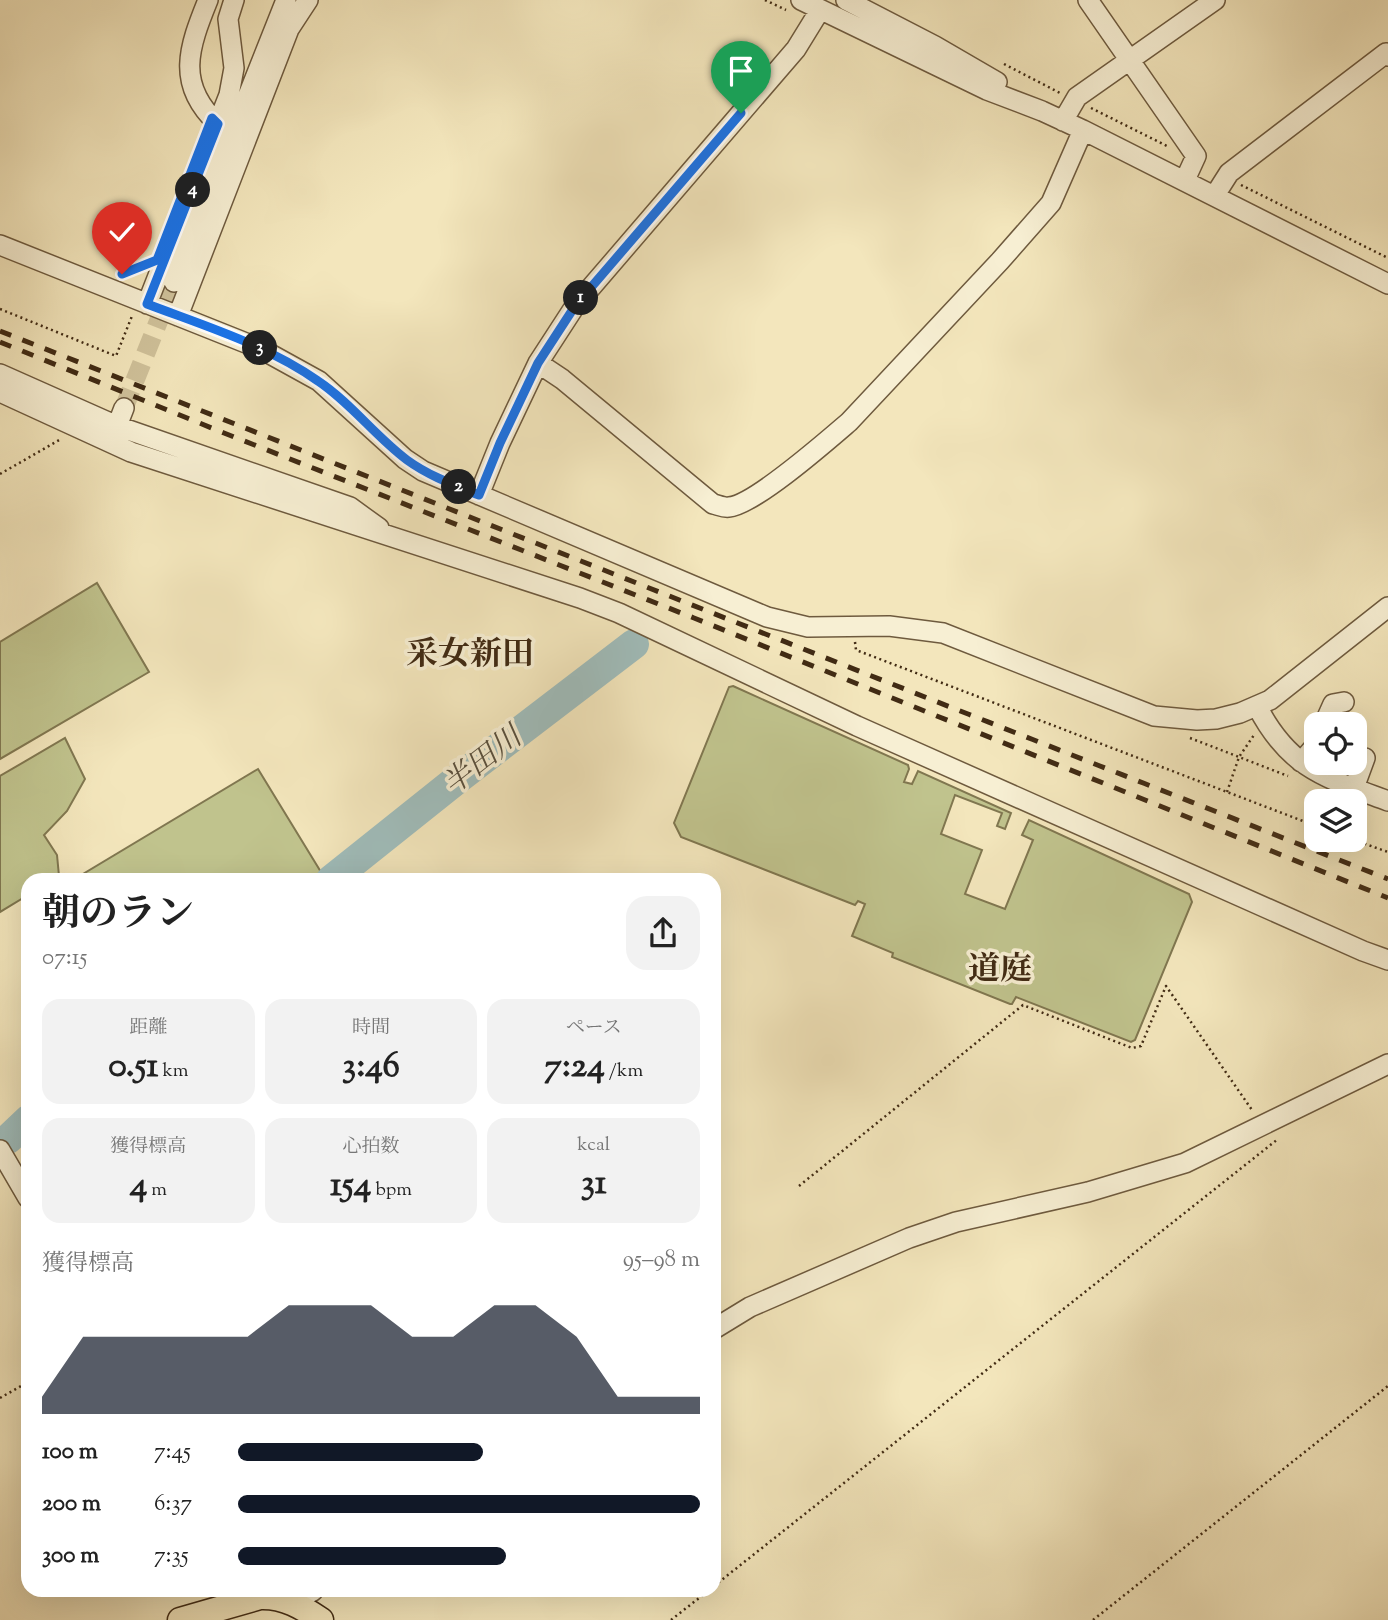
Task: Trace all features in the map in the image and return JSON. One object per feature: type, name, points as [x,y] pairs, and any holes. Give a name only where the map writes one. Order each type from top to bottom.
[{"type":"main road","points":[[180,1620],[260,1597]]},
{"type":"main road","points":[[291,1597],[321,1620]]},
{"type":"street","points":[[208,0],[192,41],[190,63],[193,89],[204,110],[218,124]]},
{"type":"street","points":[[143,302],[229,95],[234,68],[228,19],[234,0]]},
{"type":"street","points":[[174,282],[263,55],[284,7],[295,0]]},
{"type":"street","points":[[178,316],[289,29],[308,0]]},
{"type":"street","points":[[800,0],[987,90],[1083,130],[1388,284]]},
{"type":"street","points":[[846,0],[936,46],[1042,111]]},
{"type":"street","points":[[1088,0],[1196,156],[1185,180]]},
{"type":"street","points":[[1063,121],[1074,100],[1215,0]]},
{"type":"street","points":[[479,495],[538,363],[575,306],[796,49],[820,10]]},
{"type":"street","points":[[1215,195],[1226,177],[1387,53]]},
{"type":"street","points":[[538,363],[562,379],[713,504],[728,508],[748,501],[849,422],[1000,261],[1051,203],[1083,130]]},
{"type":"street","points":[[0,245],[290,363],[319,381],[346,403],[405,459],[437,478],[766,617],[792,625],[889,626],[943,633],[1138,710],[1173,719],[1216,719],[1270,700],[1386,613]]},
{"type":"street","points":[[0,374],[121,417],[350,507],[394,539]]},
{"type":"street","points":[[0,392],[131,452],[619,613],[856,726],[1388,960]]},
{"type":"street","points":[[1330,712],[1333,704],[1344,702]]},
{"type":"street","points":[[1257,706],[1277,740],[1301,762],[1330,780],[1388,801]]},
{"type":"street","points":[[1301,762],[1304,758]]},
{"type":"street","points":[[1354,788],[1359,775]]},
{"type":"street","points":[[1363,951],[1388,968]]},
{"type":"street","points":[[721,1325],[750,1307],[909,1238],[956,1222],[1088,1192],[1185,1163],[1388,1064]]},
{"type":"street","points":[[0,1150],[21,1186]]},
{"type":"path","points":[[1001,62],[1194,160]]},
{"type":"path","points":[[1226,177],[1388,258]]},
{"type":"path","points":[[122,274],[145,265]]},
{"type":"path","points":[[0,309],[116,356],[143,302]]},
{"type":"path","points":[[0,474],[61,439],[67,423]]},
{"type":"path","points":[[855,639],[856,650],[1304,821]]},
{"type":"path","points":[[1227,792],[1237,764],[1256,732]]},
{"type":"path","points":[[1367,845],[1388,852]]},
{"type":"path","points":[[799,1186],[1023,1006],[1132,1048],[1141,1046],[1166,986],[1263,1127]]},
{"type":"path","points":[[721,1580],[1282,1135],[1296,1109]]},
{"type":"path","points":[[0,1398],[21,1386]]},
{"type":"path","points":[[1093,1620],[1388,1386]]},
{"type":"path","points":[[671,1620],[700,1597]]},
{"type":"green space","points":[[97,583],[149,672],[0,759],[0,642]]},
{"type":"green space","points":[[733,686],[908,765],[904,782],[912,784],[918,771],[1011,813],[1005,829],[997,826],[1002,813],[955,795],[941,834],[982,850],[965,894],[1005,909],[1033,840],[1022,835],[1029,820],[1189,894],[1192,902],[1135,1040],[1131,1042],[1016,997],[1010,1004],[892,957],[893,953],[852,936],[865,904],[858,901],[855,905],[681,837],[674,823],[729,687]]},
{"type":"green space","points":[[65,738],[85,779],[67,811],[44,835],[57,855],[59,873],[21,873],[21,899],[0,912],[0,776]]},
{"type":"green space","points":[[258,769],[322,873],[85,873]]},
{"type":"waterway","name":"半田川","points":[[340,873],[634,644]]},
{"type":"waterway","name":"半田川","points":[[8,1139],[21,1127]]},
{"type":"tunnel","points":[[124,408],[174,282]]},
{"type":"railway","points":[[0,331],[1388,879]]},
{"type":"railway","points":[[0,342],[1388,898]]},
{"type":"district","name":"采女新田","points":[[470,656]]},
{"type":"district","name":"道庭","points":[[1000,971]]},
{"type":"route","points":[[122,274],[157,260],[212,118],[218,124],[147,304],[290,363],[319,381],[346,403],[405,459],[437,478],[479,495],[500,443],[548,344],[575,306],[741,113]]}]
